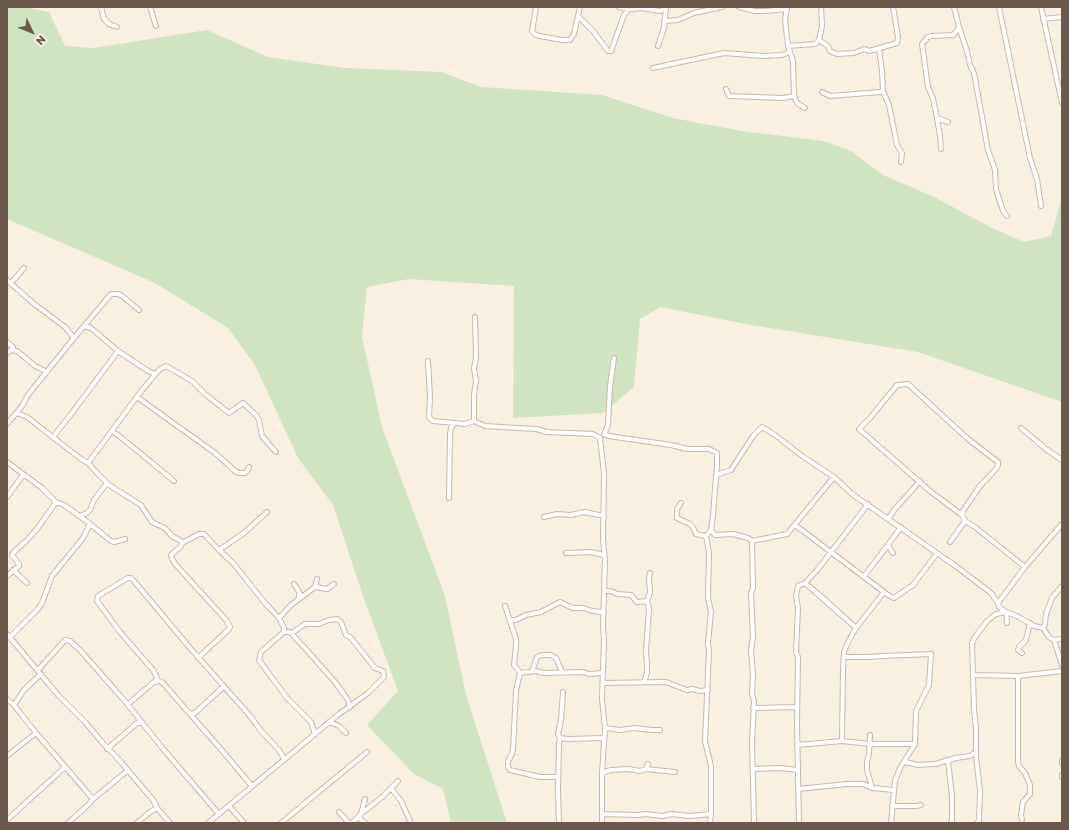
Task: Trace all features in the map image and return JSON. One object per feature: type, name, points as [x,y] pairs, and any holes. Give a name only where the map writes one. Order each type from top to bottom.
[{"type":"street","points":[[101,7],[104,19],[109,24],[117,27]]},
{"type":"street","points":[[150,7],[156,26]]},
{"type":"street","points":[[536,7],[532,31],[536,35],[562,40],[570,40],[574,34],[580,7]]},
{"type":"street","points":[[619,7],[642,8],[660,11],[666,8]]},
{"type":"street","points":[[664,21],[678,20],[690,14],[722,7]]},
{"type":"street","points":[[739,7],[755,11],[787,8],[785,20],[788,46],[793,61],[794,96],[797,103],[805,108]]},
{"type":"street","points":[[788,46],[815,44],[819,40],[822,26],[821,7]]},
{"type":"street","points":[[819,40],[828,46],[830,51],[837,54],[854,53],[858,50],[869,51],[897,43],[898,41],[893,7]]},
{"type":"street","points":[[954,7],[970,65],[974,74],[988,150],[995,170],[996,190],[1003,211],[1007,216]]},
{"type":"street","points":[[999,7],[1025,127],[1030,158],[1037,179],[1041,206]]},
{"type":"street","points":[[1041,7],[1062,103]]},
{"type":"street","points":[[578,16],[598,37],[605,48],[608,51],[611,51],[624,15],[630,8]]},
{"type":"street","points":[[658,46],[664,28],[666,8]]},
{"type":"street","points":[[1043,19],[1062,16]]},
{"type":"street","points":[[941,149],[937,118],[933,99],[928,87],[922,44],[928,37],[931,36],[953,35],[959,27]]},
{"type":"street","points":[[878,49],[882,71],[883,90],[889,105],[897,145],[902,153],[901,162]]},
{"type":"street","points":[[654,68],[724,53],[764,56],[782,55],[790,52]]},
{"type":"street","points":[[726,89],[729,96],[783,98],[794,96]]},
{"type":"street","points":[[822,92],[830,96],[880,92],[883,90]]},
{"type":"street","points":[[937,118],[948,122]]},
{"type":"street","points":[[24,268],[9,282],[33,303],[65,327],[74,338]]},
{"type":"street","points":[[7,424],[17,413],[28,395],[111,294],[118,294],[122,296],[139,310]]},
{"type":"street","points":[[474,422],[474,395],[476,381],[474,368],[476,358],[475,317]]},
{"type":"street","points":[[84,326],[91,328],[118,351],[155,374]]},
{"type":"street","points":[[7,342],[13,347],[14,350],[35,366],[47,372]]},
{"type":"street","points":[[7,353],[14,350]]},
{"type":"street","points":[[53,437],[118,351]]},
{"type":"street","points":[[600,438],[605,434],[608,426],[610,386],[614,358]]},
{"type":"street","points":[[428,361],[430,396],[429,417],[433,420],[465,424],[474,422],[485,426],[536,429],[546,432],[593,434],[600,438]]},
{"type":"street","points":[[88,463],[162,366],[169,367],[192,381],[205,394],[229,413],[243,403],[257,416],[262,436],[276,452]]},
{"type":"street","points":[[962,515],[963,511],[980,486],[996,469],[998,462],[968,439],[908,384],[897,385],[859,429],[962,515],[965,520],[1025,567]]},
{"type":"street","points":[[137,397],[215,453],[235,471],[245,473],[249,468]]},
{"type":"street","points":[[17,413],[27,417],[88,463],[107,483],[141,506],[152,522],[165,528],[172,536],[183,542]]},
{"type":"street","points":[[449,498],[450,434],[454,423]]},
{"type":"street","points":[[716,475],[731,470],[753,436],[762,427],[775,434],[802,456],[834,477],[852,494],[935,551],[991,593],[1006,612],[1017,616],[1030,624],[1042,628],[1049,637],[1054,640],[1062,639]]},
{"type":"street","points":[[1021,428],[1062,460]]},
{"type":"street","points":[[112,431],[174,481]]},
{"type":"street","points":[[605,434],[687,449],[699,448],[713,450],[717,453],[711,530],[706,536]]},
{"type":"street","points":[[600,438],[604,473],[604,516],[602,540],[605,591],[603,612],[604,738],[602,823]]},
{"type":"street","points":[[7,462],[42,488],[56,502],[64,505],[113,542],[126,539]]},
{"type":"street","points":[[7,497],[23,475]]},
{"type":"street","points":[[711,530],[715,534],[733,534],[748,538],[752,541],[787,534],[834,477]]},
{"type":"street","points":[[888,519],[920,481]]},
{"type":"street","points":[[79,516],[90,510],[94,500],[107,483]]},
{"type":"street","points":[[7,576],[19,564],[12,555],[37,529],[56,502]]},
{"type":"street","points":[[681,504],[677,509],[677,518],[690,524],[696,534],[706,536]]},
{"type":"street","points":[[799,823],[797,745],[798,657],[796,652],[798,608],[796,596],[798,586],[805,583],[832,552],[868,504]]},
{"type":"street","points":[[219,550],[244,533],[267,512]]},
{"type":"street","points":[[544,517],[557,514],[571,515],[584,512],[604,516]]},
{"type":"street","points":[[950,542],[965,520]]},
{"type":"street","points":[[90,524],[83,538],[52,576],[42,603],[38,609],[8,635],[58,695],[85,722],[153,800],[157,808],[170,823]]},
{"type":"street","points":[[996,614],[999,605],[1025,567],[1062,524]]},
{"type":"street","points":[[795,525],[894,598],[913,585],[935,556]]},
{"type":"street","points":[[864,576],[901,527]]},
{"type":"street","points":[[199,657],[230,627],[173,562],[171,555],[181,546],[183,542],[196,534],[202,533],[234,564],[264,602],[279,618],[284,628],[284,632]]},
{"type":"street","points":[[706,536],[709,552],[708,598],[711,612],[708,643],[708,690],[705,741],[711,766],[710,823]]},
{"type":"street","points":[[916,539],[924,538]]},
{"type":"street","points":[[752,541],[753,588],[751,593],[753,636],[751,650],[754,823]]},
{"type":"street","points":[[888,545],[893,553]]},
{"type":"street","points":[[566,552],[591,552],[604,555]]},
{"type":"street","points":[[14,570],[27,583]]},
{"type":"street","points":[[644,682],[648,664],[646,651],[649,609],[647,601],[650,592],[648,578],[650,573]]},
{"type":"street","points":[[128,704],[155,682],[157,678],[154,670],[120,632],[97,601],[98,596],[122,581],[131,578],[282,754],[284,760]]},
{"type":"street","points":[[279,618],[298,600],[315,587],[317,579]]},
{"type":"street","points":[[805,583],[856,628]]},
{"type":"street","points":[[294,584],[300,593],[298,600]]},
{"type":"street","points":[[315,587],[327,589],[334,584]]},
{"type":"street","points":[[1042,628],[1045,624],[1046,614],[1052,598],[1062,586]]},
{"type":"street","points":[[605,591],[612,591],[617,594],[631,594],[636,601],[647,601]]},
{"type":"street","points":[[842,742],[842,669],[844,652],[856,628],[884,592]]},
{"type":"street","points":[[510,620],[516,620],[526,615],[541,612],[560,602],[573,608],[584,608],[592,611],[603,612]]},
{"type":"street","points":[[505,606],[516,645],[514,665],[520,673],[516,691],[513,749],[508,761],[508,767],[510,770],[540,777],[558,778]]},
{"type":"street","points":[[977,823],[979,820],[980,802],[976,752],[972,643],[987,621],[996,614],[1006,612]]},
{"type":"street","points":[[1006,612],[1007,623]]},
{"type":"street","points":[[208,823],[383,679],[383,671],[375,668],[351,638],[346,635],[341,622],[337,619],[319,624],[306,624],[292,633],[284,632],[261,652],[259,660],[287,698],[311,722],[316,734]]},
{"type":"street","points":[[1022,653],[1018,650],[1026,640],[1030,624]]},
{"type":"street","points":[[292,633],[334,682],[348,700],[350,707]]},
{"type":"street","points":[[14,705],[24,690],[64,642],[68,640],[80,650],[128,704],[139,722],[218,814]]},
{"type":"street","points":[[1054,640],[1062,665]]},
{"type":"street","points":[[844,657],[931,654],[929,685],[916,712],[915,744],[897,774],[891,823]]},
{"type":"street","points":[[532,671],[537,657],[542,655],[551,655],[556,658],[562,672]]},
{"type":"street","points":[[520,673],[532,671],[544,673],[603,673]]},
{"type":"street","points":[[974,675],[1018,676],[1062,671]]},
{"type":"street","points":[[1018,676],[1018,761],[1019,766],[1025,773],[1030,785],[1030,794],[1023,802],[1021,815],[1022,820]]},
{"type":"street","points":[[155,682],[162,682],[165,684],[252,786]]},
{"type":"street","points":[[603,683],[666,682],[687,690],[692,688],[700,691],[708,690]]},
{"type":"street","points":[[190,714],[195,713],[223,686]]},
{"type":"street","points":[[559,823],[558,778],[560,738],[558,734],[561,720],[563,692]]},
{"type":"street","points":[[7,699],[14,705],[64,767],[93,799]]},
{"type":"street","points":[[753,708],[797,707]]},
{"type":"street","points":[[107,748],[139,722]]},
{"type":"street","points":[[329,722],[339,726],[346,733]]},
{"type":"street","points":[[604,728],[620,730],[638,728],[660,730]]},
{"type":"street","points":[[7,756],[36,733]]},
{"type":"street","points":[[870,735],[866,770],[872,788]]},
{"type":"street","points":[[560,738],[604,738]]},
{"type":"street","points":[[797,745],[842,742],[870,744],[915,744]]},
{"type":"street","points":[[281,823],[367,752]]},
{"type":"street","points":[[905,762],[926,765],[956,758],[964,758],[976,752]]},
{"type":"street","points":[[948,761],[952,796],[951,823]]},
{"type":"street","points":[[646,770],[648,764]]},
{"type":"street","points":[[7,820],[64,767]]},
{"type":"street","points":[[753,769],[780,768],[798,770]]},
{"type":"street","points":[[602,773],[628,769],[640,771],[675,772]]},
{"type":"street","points":[[68,823],[93,799],[127,771]]},
{"type":"street","points":[[339,812],[351,823],[398,782]]},
{"type":"street","points":[[798,789],[847,784],[864,784],[872,788],[894,790]]},
{"type":"street","points":[[391,788],[401,801],[411,823]]},
{"type":"street","points":[[359,816],[365,799]]},
{"type":"street","points":[[892,806],[921,805]]},
{"type":"street","points":[[229,806],[244,823]]},
{"type":"street","points":[[137,823],[157,808]]},
{"type":"street","points":[[602,814],[645,814],[663,816],[671,814],[690,816],[711,814]]},
{"type":"street","points":[[359,816],[365,823]]},
{"type":"green space","points":[[7,7],[24,7],[49,12],[65,46],[93,48],[207,30],[268,57],[345,68],[441,72],[481,87],[602,95],[673,118],[742,131],[824,141],[851,151],[883,175],[934,197],[992,228],[1024,242],[1051,236],[1062,197],[1062,402],[918,352],[745,324],[661,307],[640,319],[634,387],[603,413],[513,418],[514,286],[409,279],[367,287],[362,337],[382,427],[445,596],[466,695],[507,823],[451,823],[443,789],[414,774],[367,725],[398,691],[364,599],[333,505],[298,458],[255,365],[228,328],[155,283],[7,219]]}]
